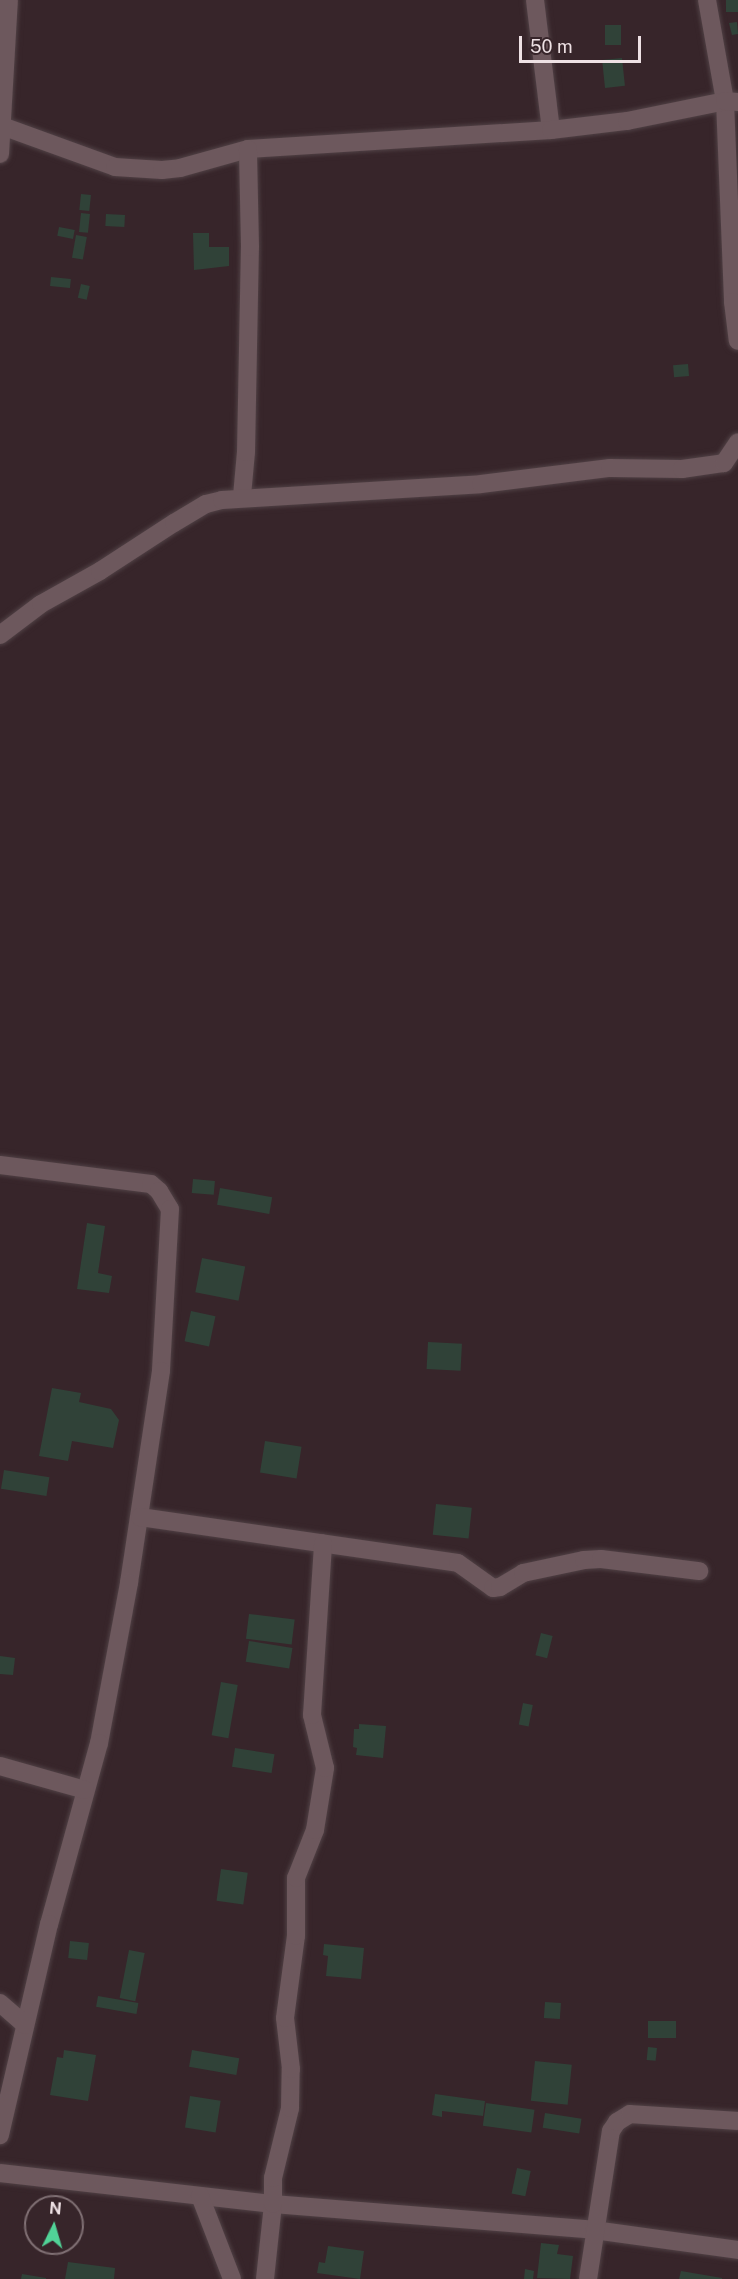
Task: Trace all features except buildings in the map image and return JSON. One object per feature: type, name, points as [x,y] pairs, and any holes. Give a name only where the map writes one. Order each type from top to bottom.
[{"type":"street","points":[[0,154],[9,0]]},
{"type":"street","points":[[535,0],[551,130]]},
{"type":"street","points":[[707,0],[731,101],[733,302],[738,341]]},
{"type":"street","points":[[2,126],[70,153],[133,170],[180,168],[248,149],[551,130],[627,121],[731,101]]},
{"type":"street","points":[[242,496],[246,452],[250,259],[248,149]]},
{"type":"street","points":[[0,635],[41,604],[100,571],[206,504],[242,496],[481,484],[610,468],[682,469],[724,463],[738,442]]},
{"type":"street","points":[[0,1165],[151,1185],[165,1198],[170,1209],[161,1371],[140,1516],[99,1743],[25,2025],[0,2135]]},
{"type":"street","points":[[140,1516],[458,1563],[494,1588],[523,1574],[592,1559],[699,1571]]},
{"type":"street","points":[[265,2279],[273,2204],[273,2178],[290,2108],[291,2069],[285,2018],[296,1936],[296,1878],[315,1830],[325,1768],[320,1736],[312,1715],[323,1543]]},
{"type":"street","points":[[0,1766],[85,1790]]},
{"type":"street","points":[[0,2003],[25,2025]]},
{"type":"street","points":[[588,2279],[611,2131],[624,2116],[630,2114],[738,2121]]},
{"type":"street","points":[[0,2173],[273,2204],[594,2230],[738,2250]]},
{"type":"street","points":[[200,2196],[232,2279]]}]
